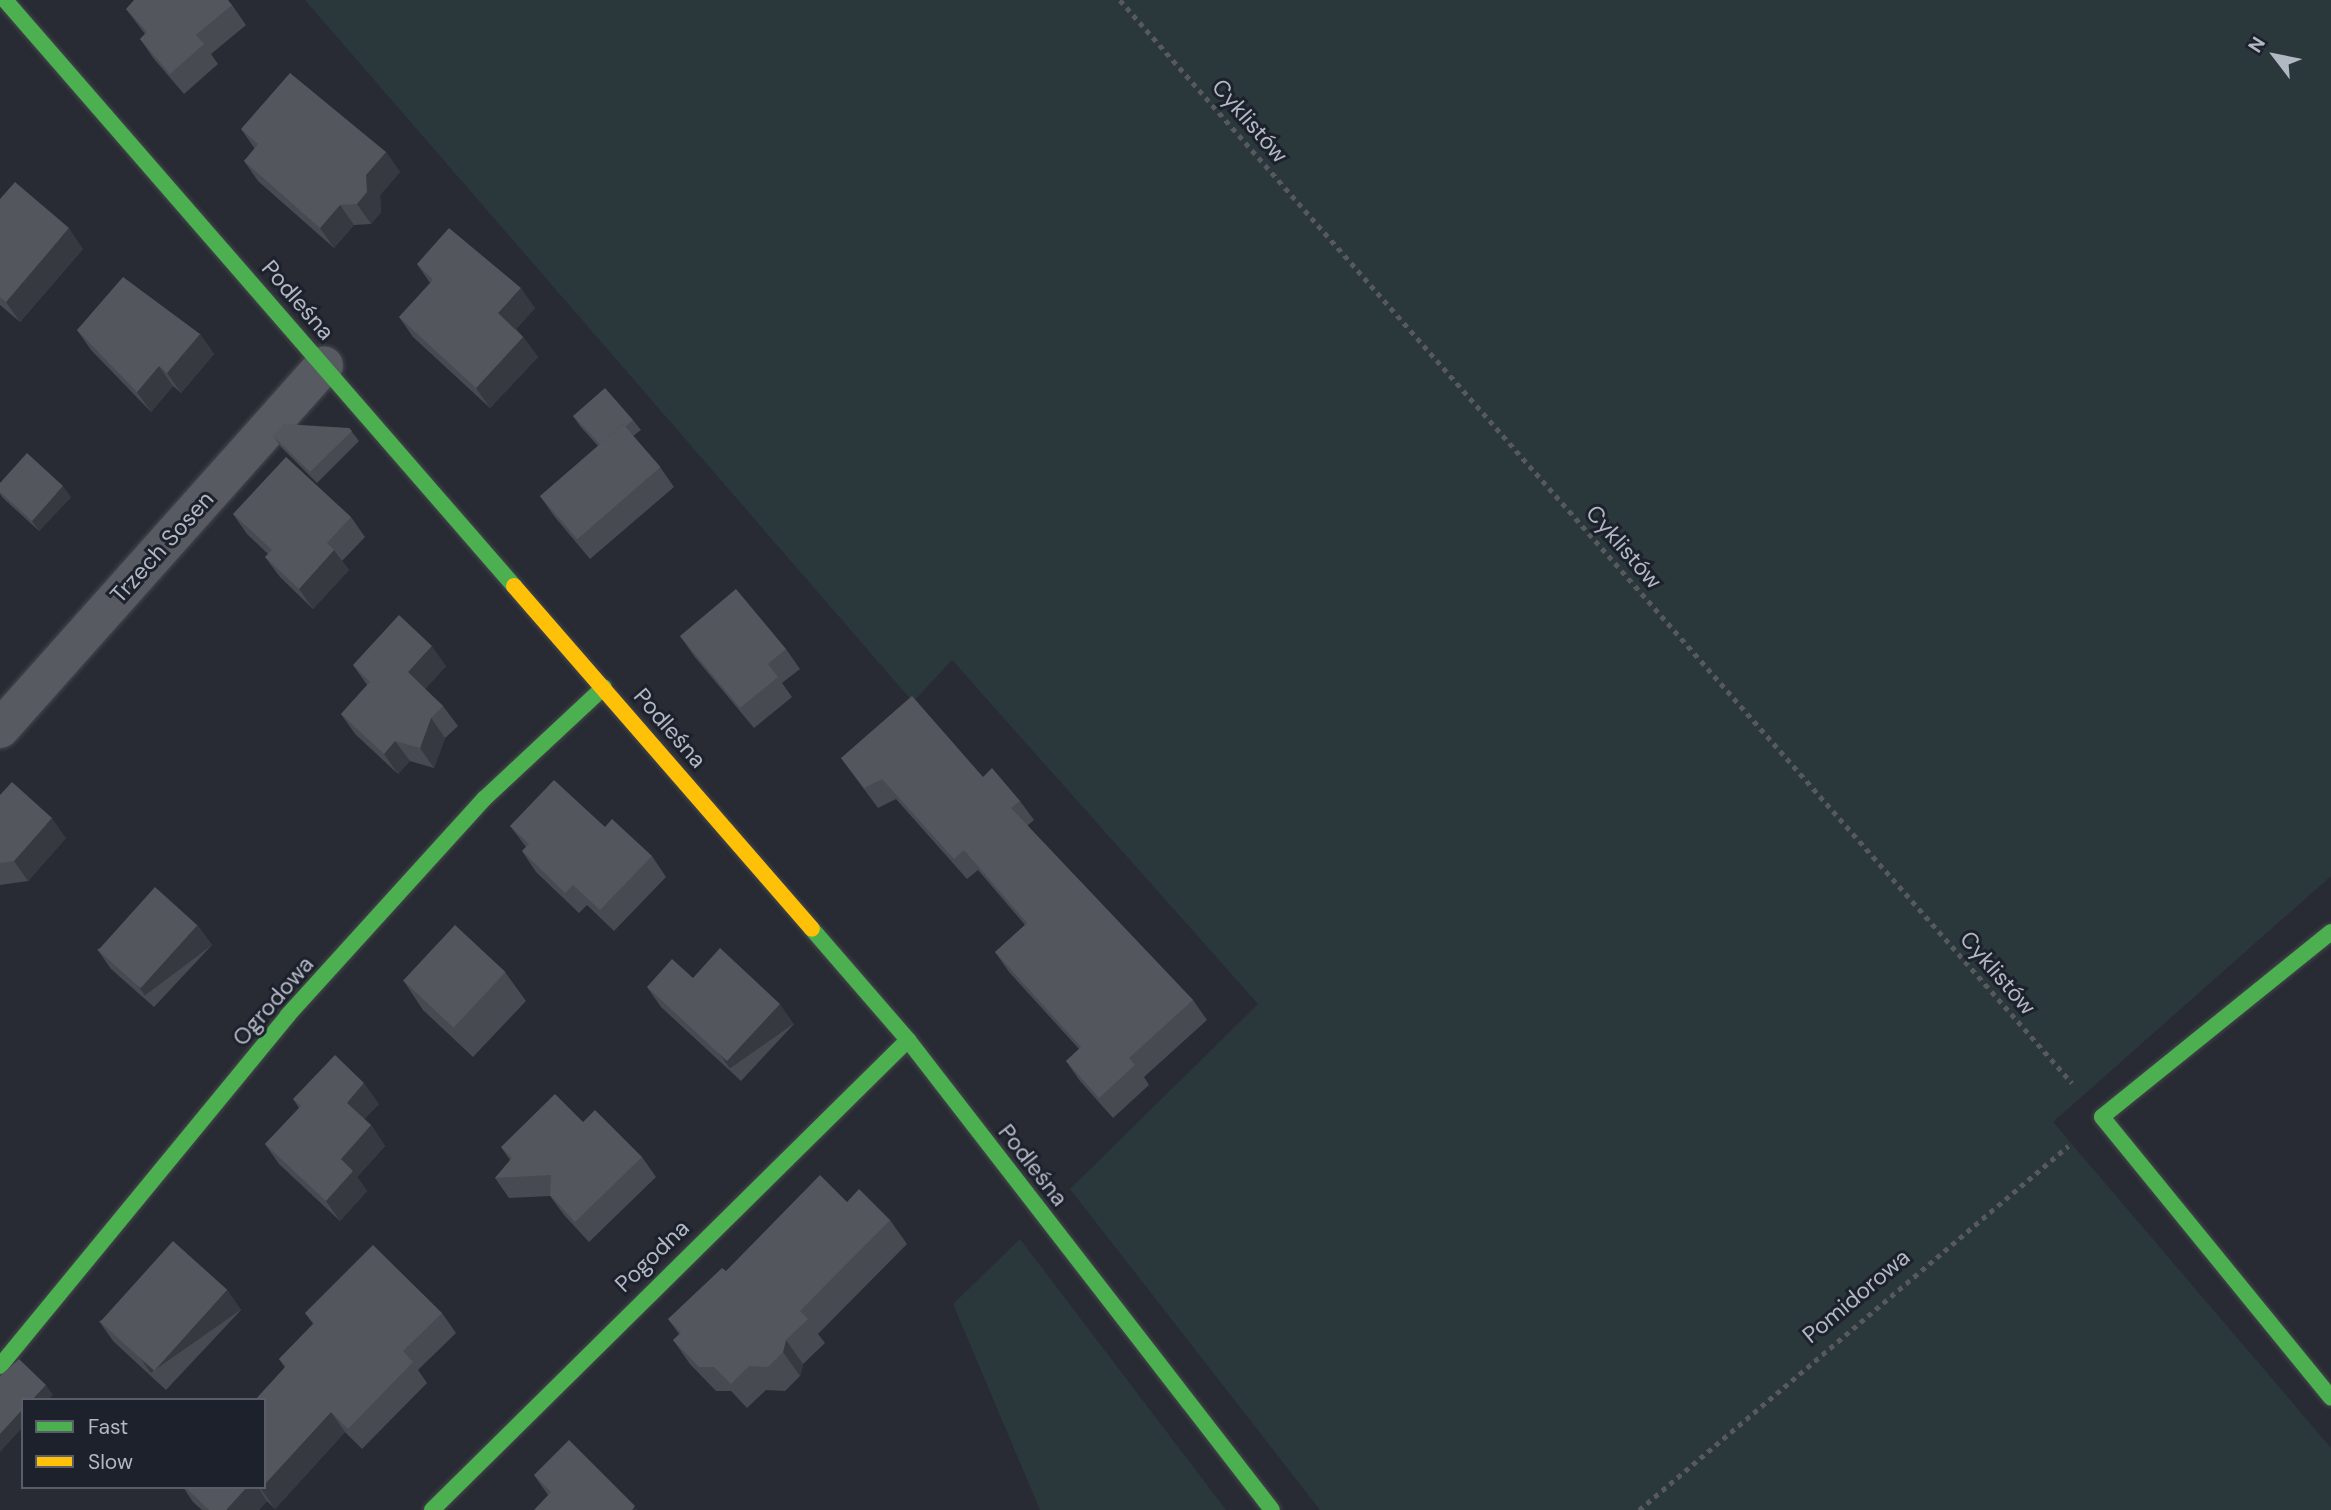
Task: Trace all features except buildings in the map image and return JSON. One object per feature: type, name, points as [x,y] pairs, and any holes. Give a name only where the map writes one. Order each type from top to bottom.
[{"type":"street","name":"Podleśna","points":[[5,0],[908,1040],[1272,1510]]},
{"type":"street","name":"Trzech Sosen","points":[[0,729],[324,365]]},
{"type":"street","name":"Ogrodowa","points":[[0,1366],[288,1015],[484,799],[604,687]]},
{"type":"street","points":[[2331,932],[2102,1117],[2331,1398]]},
{"type":"street","name":"Pogodna","points":[[432,1510],[908,1040]]},
{"type":"path","name":"Cyklistów","points":[[1120,0],[2102,1117]]},
{"type":"path","name":"Pomidorowa","points":[[1639,1510],[2102,1117]]},
{"type":"shaded area","points":[[305,0],[2331,0],[2331,876],[2053,1122],[2331,1448],[2331,1510],[1320,1510],[1070,1189],[1258,1004],[952,660],[913,702]]},
{"type":"shaded area","points":[[1020,1239],[1226,1510],[1040,1510],[953,1304]]},
{"type":"traffic: fast","points":[[5,0],[514,586]]},
{"type":"traffic: fast","points":[[0,1366],[288,1015],[484,799],[604,687]]},
{"type":"traffic: fast","points":[[812,929],[908,1040],[1272,1510]]},
{"type":"traffic: fast","points":[[2331,932],[2102,1117],[2331,1398]]},
{"type":"traffic: fast","points":[[432,1510],[908,1040]]},
{"type":"traffic: slow","points":[[514,586],[812,929]]}]
